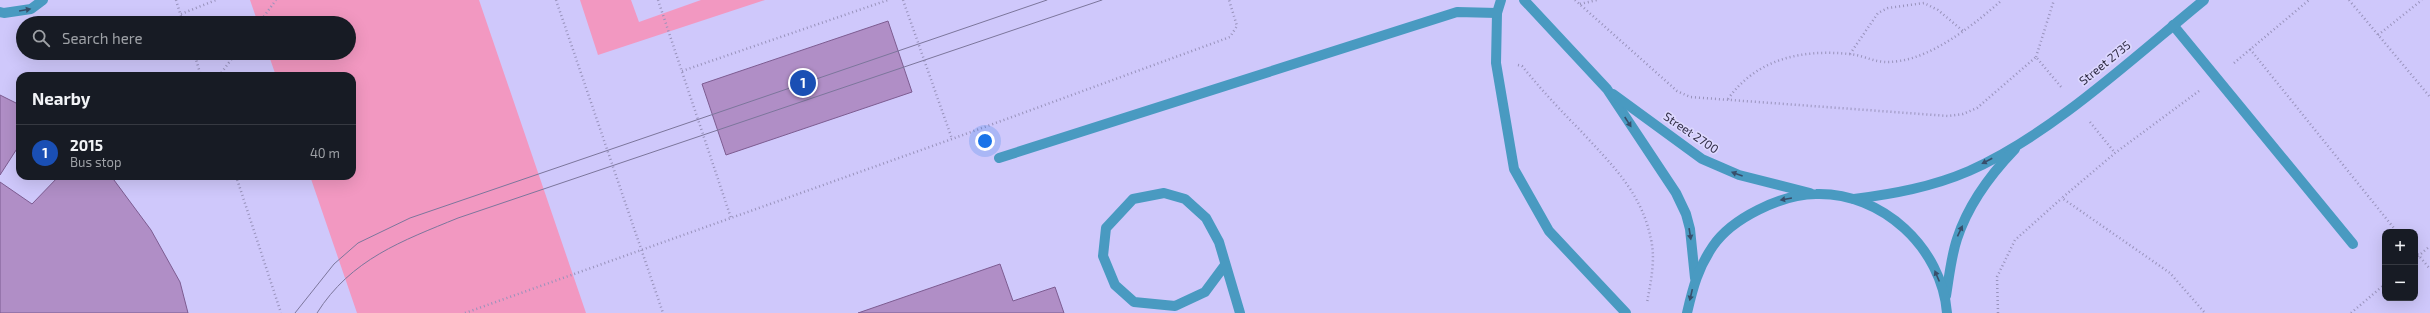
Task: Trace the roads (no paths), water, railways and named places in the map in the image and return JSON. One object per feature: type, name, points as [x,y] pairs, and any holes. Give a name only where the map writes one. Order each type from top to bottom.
[{"type":"street","points":[[0,12],[4,13],[31,9],[43,0]]},
{"type":"street","points":[[1501,0],[1497,13],[1496,63],[1514,169],[1549,231],[1626,313]]},
{"type":"street","name":"Street 2700","points":[[1524,0],[1607,89],[1659,166],[1683,207],[1690,229],[1695,278]]},
{"type":"street","name":"Street 2735","points":[[1854,199],[1913,189],[1942,181],[1969,171],[2021,143],[2076,104],[2204,0]]},
{"type":"street","points":[[999,158],[1457,12],[1497,13]]},
{"type":"street","points":[[2173,25],[2353,244]]},
{"type":"street","name":"Street 2700","points":[[1607,89],[1702,159],[1738,175],[1815,194]]},
{"type":"street","name":"Street 2735","points":[[1946,296],[1957,239],[1969,213],[1983,188],[2001,164],[2021,143]]},
{"type":"street","points":[[1225,265],[1205,292],[1175,306],[1134,302],[1115,285],[1103,256],[1106,228],[1133,199],[1164,193],[1185,199],[1206,218],[1218,242],[1240,313]]},
{"type":"street","points":[[1687,313],[1695,278],[1714,244],[1742,218],[1777,200],[1815,194],[1854,199],[1896,220],[1928,253],[1946,296],[1947,313]]},
{"type":"tram line","points":[[295,313],[334,264],[358,243],[410,218],[1047,0]]},
{"type":"tram line","points":[[317,313],[331,294],[362,265],[398,244],[458,218],[1102,0]]},
{"type":"place","name":"2015","points":[[803,83]]}]
